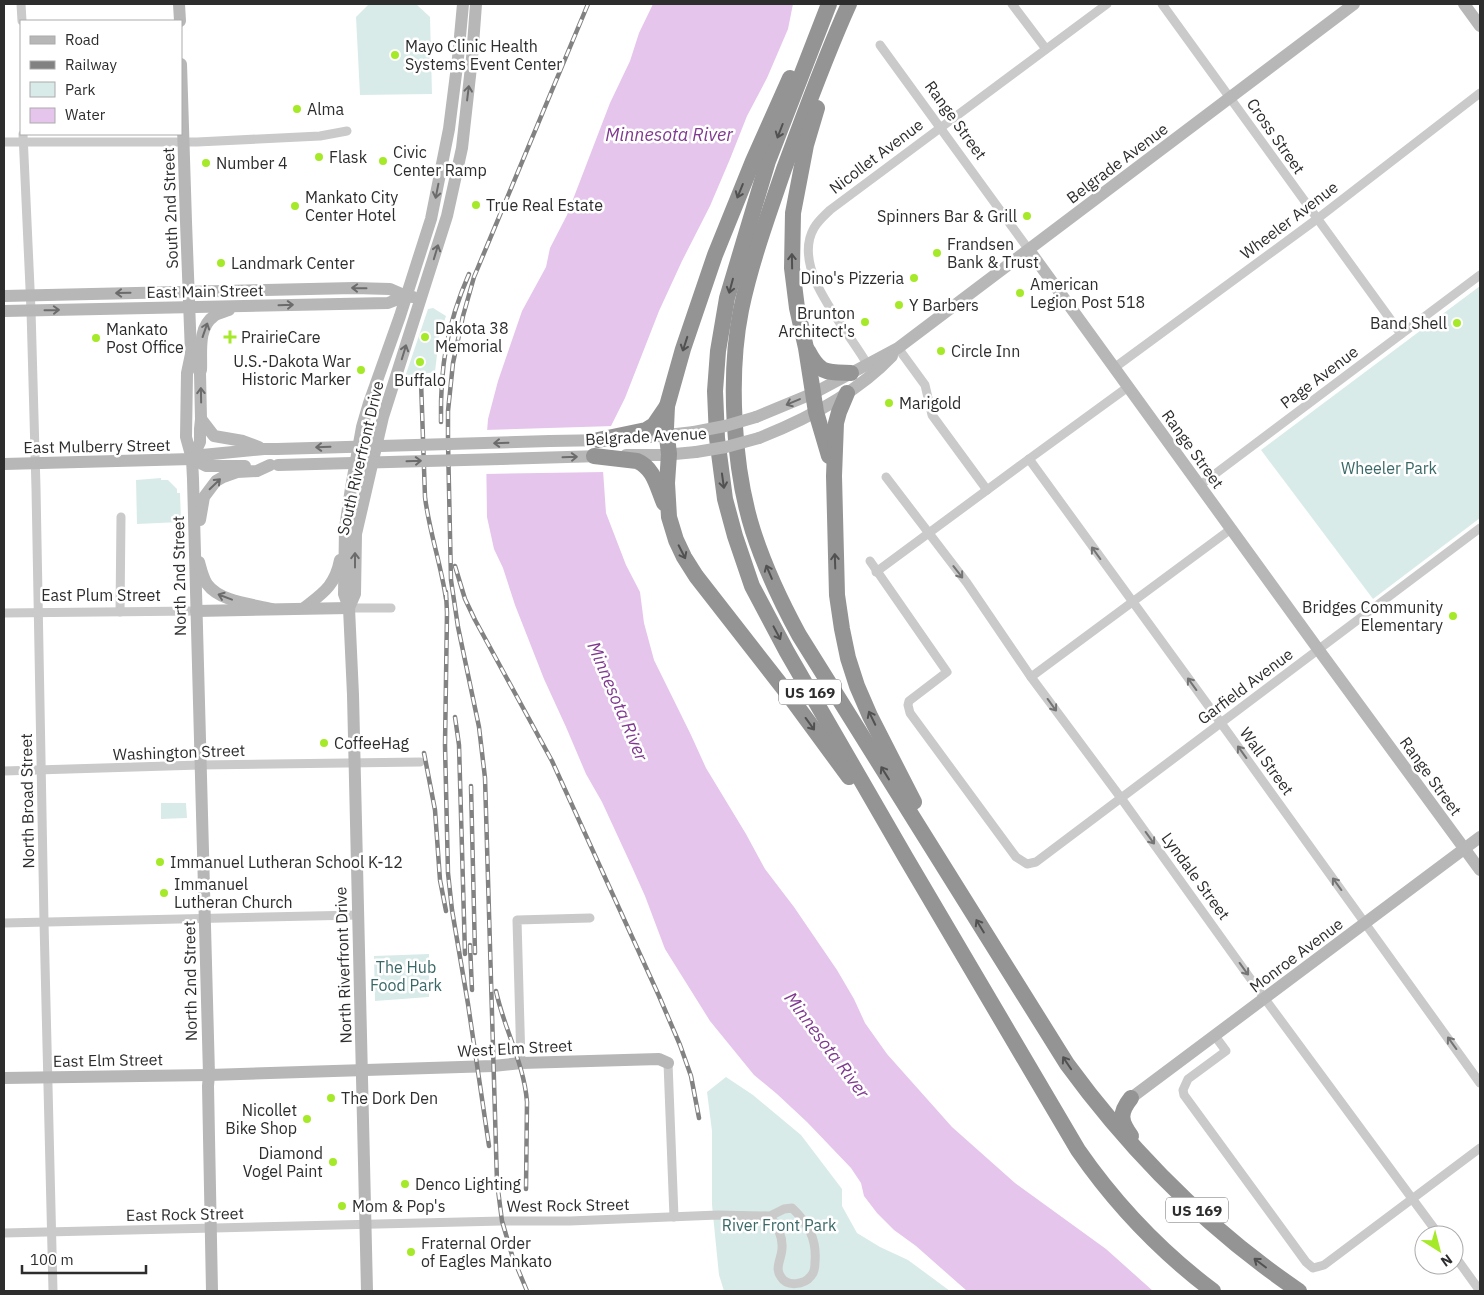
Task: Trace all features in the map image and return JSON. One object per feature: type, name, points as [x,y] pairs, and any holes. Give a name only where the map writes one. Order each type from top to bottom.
[{"type":"highway","points":[[669,517],[667,406],[683,349],[715,255],[753,160],[809,34],[827,4]]},
{"type":"highway","name":"US 169","points":[[827,4],[768,161],[727,298],[718,351],[715,391],[717,438],[726,499],[736,536],[752,586],[787,652],[1078,1150],[1098,1178],[1146,1234],[1174,1261],[1213,1291]]},
{"type":"highway","name":"US 169","points":[[849,4],[816,80],[759,241],[743,302],[736,350],[735,420],[744,496],[753,530],[766,567],[799,635],[1067,1064],[1129,1142],[1173,1188],[1243,1250],[1299,1291]]},
{"type":"highway","points":[[834,476],[816,412],[806,348],[797,308],[792,268],[793,213],[806,145],[825,83],[837,30]]},
{"type":"highway","points":[[806,348],[815,365],[823,370],[834,373],[851,373]]},
{"type":"highway","points":[[847,393],[838,412],[836,423],[834,476],[837,595],[848,658],[857,686],[870,716],[956,887]]},
{"type":"highway","points":[[598,440],[638,436],[654,425],[667,406]]},
{"type":"highway","points":[[594,456],[637,458],[649,469],[654,477],[676,540],[696,576],[788,694],[906,858]]},
{"type":"highway","points":[[1085,1088],[1108,1104],[1131,1098]]},
{"type":"highway","points":[[1131,1098],[1123,1112],[1123,1123],[1173,1188]]},
{"type":"main road","points":[[179,4],[180,20]]},
{"type":"main road","name":"South Riverfront Drive","points":[[349,608],[344,594],[345,528],[362,427],[431,219],[449,129],[463,4]]},
{"type":"main road","name":"South Riverfront Drive","points":[[349,608],[355,594],[356,534],[364,498],[384,417],[447,216],[462,148],[476,4]]},
{"type":"main road","name":"Belgrade Avenue","points":[[638,436],[668,436],[694,432],[756,417],[814,393],[898,348],[1354,4]]},
{"type":"main road","points":[[1464,4],[1480,26]]},
{"type":"main road","name":"South 2nd Street","points":[[182,90],[189,292]]},
{"type":"main road","name":"Range Street","points":[[1029,250],[1480,870]]},
{"type":"main road","name":"East Main Street","points":[[4,296],[354,288],[390,289],[406,296],[421,298]]},
{"type":"main road","name":"North 2nd Street","points":[[189,292],[192,354],[187,373],[186,437],[192,459],[195,545],[209,1074],[212,1291]]},
{"type":"main road","name":"East Main Street","points":[[4,311],[388,303],[406,296]]},
{"type":"main road","points":[[200,373],[202,334],[207,323],[214,316],[238,306]]},
{"type":"main road","name":"Belgrade Avenue","points":[[637,458],[726,447],[759,438],[798,422],[847,393],[880,368],[898,348]]},
{"type":"main road","name":"North 2nd Street","points":[[192,354],[200,373],[202,419],[200,442],[192,459]]},
{"type":"main road","points":[[202,419],[214,436],[243,441],[264,449]]},
{"type":"main road","name":"Belgrade Avenue","points":[[264,449],[598,440]]},
{"type":"main road","points":[[192,459],[202,455],[264,449]]},
{"type":"main road","name":"Belgrade Avenue","points":[[274,465],[594,456]]},
{"type":"main road","points":[[192,459],[206,466],[274,465]]},
{"type":"main road","name":"East Mulberry Street","points":[[4,464],[192,459]]},
{"type":"main road","points":[[272,609],[227,598],[213,590],[204,578],[195,545],[204,497],[216,481],[237,472],[257,471],[274,465]]},
{"type":"main road","points":[[304,608],[330,585],[336,576],[345,528]]},
{"type":"main road","name":"East Plum Street","points":[[196,611],[349,608]]},
{"type":"main road","name":"North Riverfront Drive","points":[[349,608],[355,762],[367,1291]]},
{"type":"main road","name":"Monroe Avenue","points":[[1131,1098],[1480,837]]},
{"type":"main road","name":"West Elm Street","points":[[362,1070],[659,1059],[668,1064]]},
{"type":"main road","name":"East Elm Street","points":[[4,1078],[362,1070]]},
{"type":"street","points":[[21,4],[22,20]]},
{"type":"street","points":[[1012,4],[1046,49]]},
{"type":"street","name":"Nicollet Avenue","points":[[867,364],[819,288],[813,274],[809,246],[813,229],[830,210],[1107,4]]},
{"type":"street","name":"Cross Street","points":[[1162,4],[1401,334]]},
{"type":"street","name":"Range Street","points":[[880,44],[1029,250]]},
{"type":"street","name":"Wheeler Avenue","points":[[1114,368],[1317,219],[1480,94]]},
{"type":"street","points":[[4,142],[23,138],[184,142],[320,136],[347,131]]},
{"type":"street","name":"North Broad Street","points":[[23,138],[31,310],[53,1291]]},
{"type":"street","name":"Page Avenue","points":[[1200,486],[1480,275]]},
{"type":"street","points":[[898,348],[925,385],[932,415],[987,490]]},
{"type":"street","points":[[870,561],[876,572],[1128,387]]},
{"type":"street","name":"Wall Street","points":[[1028,459],[1366,923],[1480,1083]]},
{"type":"street","name":"Lyndale Street","points":[[886,477],[966,583],[1265,999],[1433,1225]]},
{"type":"street","points":[[120,612],[121,517]]},
{"type":"street","name":"Garfield Avenue","points":[[876,572],[947,672],[913,698],[908,705],[910,712],[1016,857],[1027,864],[1036,862],[1480,528]]},
{"type":"street","points":[[1032,677],[1231,529]]},
{"type":"street","points":[[349,608],[391,608]]},
{"type":"street","name":"East Plum Street","points":[[4,613],[196,611]]},
{"type":"street","name":"Washington Street","points":[[4,772],[200,765],[420,762]]},
{"type":"street","points":[[4,922],[358,915]]},
{"type":"street","points":[[522,1063],[517,920],[590,918]]},
{"type":"street","points":[[1215,1036],[1226,1051],[1188,1079],[1183,1090],[1184,1095],[1312,1268],[1324,1265],[1480,1148]]},
{"type":"street","points":[[668,1064],[674,1217]]},
{"type":"street","name":"West Rock Street","points":[[366,1225],[570,1221],[718,1215],[770,1216],[784,1209],[792,1208],[811,1232],[815,1244],[815,1267],[812,1276],[803,1282],[795,1284],[786,1282],[781,1278],[777,1270],[782,1248],[782,1238],[770,1216]]},
{"type":"street","name":"East Rock Street","points":[[4,1233],[366,1225]]},
{"type":"street","points":[[1464,1269],[1480,1291]]},
{"type":"green space","name":"Mayo Clinic Health Systems Event Center","points":[[369,4],[416,4],[430,17],[432,94],[360,95],[356,17]]},
{"type":"green space","name":"Wheeler Park","points":[[1480,286],[1480,518],[1373,599],[1261,450]]},
{"type":"green space","points":[[433,308],[446,316],[439,337],[435,372],[405,377],[428,309]]},
{"type":"green space","points":[[161,478],[161,480],[168,480],[177,489],[177,493],[180,493],[181,522],[137,524],[136,480]]},
{"type":"green space","points":[[161,803],[186,803],[187,818],[161,819]]},
{"type":"green space","name":"The Hub Food Park","points":[[429,954],[429,997],[375,1001],[374,956]]},
{"type":"green space","name":"River Front Park","points":[[726,1077],[753,1095],[801,1135],[842,1189],[842,1206],[857,1233],[880,1247],[908,1260],[950,1291],[724,1291],[719,1275],[712,1205],[712,1131],[707,1092]]},
{"type":"water","name":"Minnesota River","points":[[653,4],[793,4],[788,29],[767,78],[747,116],[710,206],[659,311],[625,398],[611,426],[602,456],[606,513],[626,565],[640,592],[644,623],[654,660],[706,768],[765,869],[794,907],[837,970],[865,1023],[887,1054],[952,1127],[1015,1183],[1106,1249],[1153,1291],[967,1291],[916,1246],[894,1230],[877,1213],[864,1196],[861,1183],[851,1168],[807,1122],[754,1075],[710,1021],[665,949],[645,896],[602,802],[586,774],[544,679],[515,605],[503,568],[494,549],[487,517],[486,445],[488,419],[498,381],[522,311],[546,267],[550,248],[567,215],[610,103],[630,61],[639,33]]},
{"type":"pier","points":[[614,426],[605,457],[606,472],[484,474],[485,430]]},
{"type":"railway","points":[[527,1291],[512,1255],[502,1221],[497,1182],[485,778],[479,727],[458,627],[451,580],[448,411],[453,363],[474,277],[588,4]]},
{"type":"railway","points":[[441,422],[442,383],[446,346],[455,310],[469,274]]},
{"type":"railway","points":[[421,381],[425,497],[446,599]]},
{"type":"railway","points":[[455,566],[465,599],[552,761],[659,996],[691,1076],[699,1118]]},
{"type":"railway","points":[[446,592],[445,745],[448,873],[452,910],[489,1146]]},
{"type":"railway","points":[[455,717],[459,745],[465,954]]},
{"type":"railway","points":[[424,753],[435,810],[440,880],[446,911]]},
{"type":"railway","points":[[471,786],[475,953]]},
{"type":"railway","points":[[470,945],[472,990]]},
{"type":"railway","points":[[496,991],[525,1088],[527,1102],[526,1189]]},
{"type":"place","name":"Mayo Clinic Health Systems Event Center","points":[[395,55]]},
{"type":"place","name":"Alma","points":[[297,109]]},
{"type":"place","name":"Flask","points":[[319,157]]},
{"type":"place","name":"Civic Center Ramp","points":[[383,161]]},
{"type":"place","name":"Number 4","points":[[206,163]]},
{"type":"place","name":"True Real Estate","points":[[476,205]]},
{"type":"place","name":"Mankato City Center Hotel","points":[[295,206]]},
{"type":"place","name":"Spinners Bar & Grill","points":[[1027,216]]},
{"type":"place","name":"Frandsen Bank & Trust","points":[[937,253]]},
{"type":"place","name":"Landmark Center","points":[[221,263]]},
{"type":"place","name":"Dino's Pizzeria","points":[[914,278]]},
{"type":"place","name":"American Legion Post 518","points":[[1020,293]]},
{"type":"place","name":"Y Barbers","points":[[899,305]]},
{"type":"place","name":"Brunton Architect's","points":[[865,322]]},
{"type":"place","name":"Band Shell","points":[[1457,323]]},
{"type":"place","name":"PrairieCare","points":[[230,337]]},
{"type":"place","name":"Dakota 38 Memorial","points":[[425,337]]},
{"type":"place","name":"Mankato Post Office","points":[[96,338]]},
{"type":"place","name":"Circle Inn","points":[[941,351]]},
{"type":"place","name":"Buffalo","points":[[420,362]]},
{"type":"place","name":"U.S.-Dakota War Historic Marker","points":[[361,370]]},
{"type":"place","name":"Marigold","points":[[889,403]]},
{"type":"place","name":"Bridges Community Elementary","points":[[1453,616]]},
{"type":"place","name":"CoffeeHag","points":[[324,743]]},
{"type":"place","name":"Immanuel Lutheran School K-12","points":[[160,862]]},
{"type":"place","name":"Immanuel Lutheran Church","points":[[164,893]]},
{"type":"place","name":"The Dork Den","points":[[331,1098]]},
{"type":"place","name":"Nicollet Bike Shop","points":[[307,1119]]},
{"type":"place","name":"Diamond Vogel Paint","points":[[333,1162]]},
{"type":"place","name":"Denco Lighting","points":[[405,1184]]},
{"type":"place","name":"Mom & Pop's","points":[[342,1206]]},
{"type":"place","name":"Fraternal Order of Eagles Mankato","points":[[411,1252]]}]
